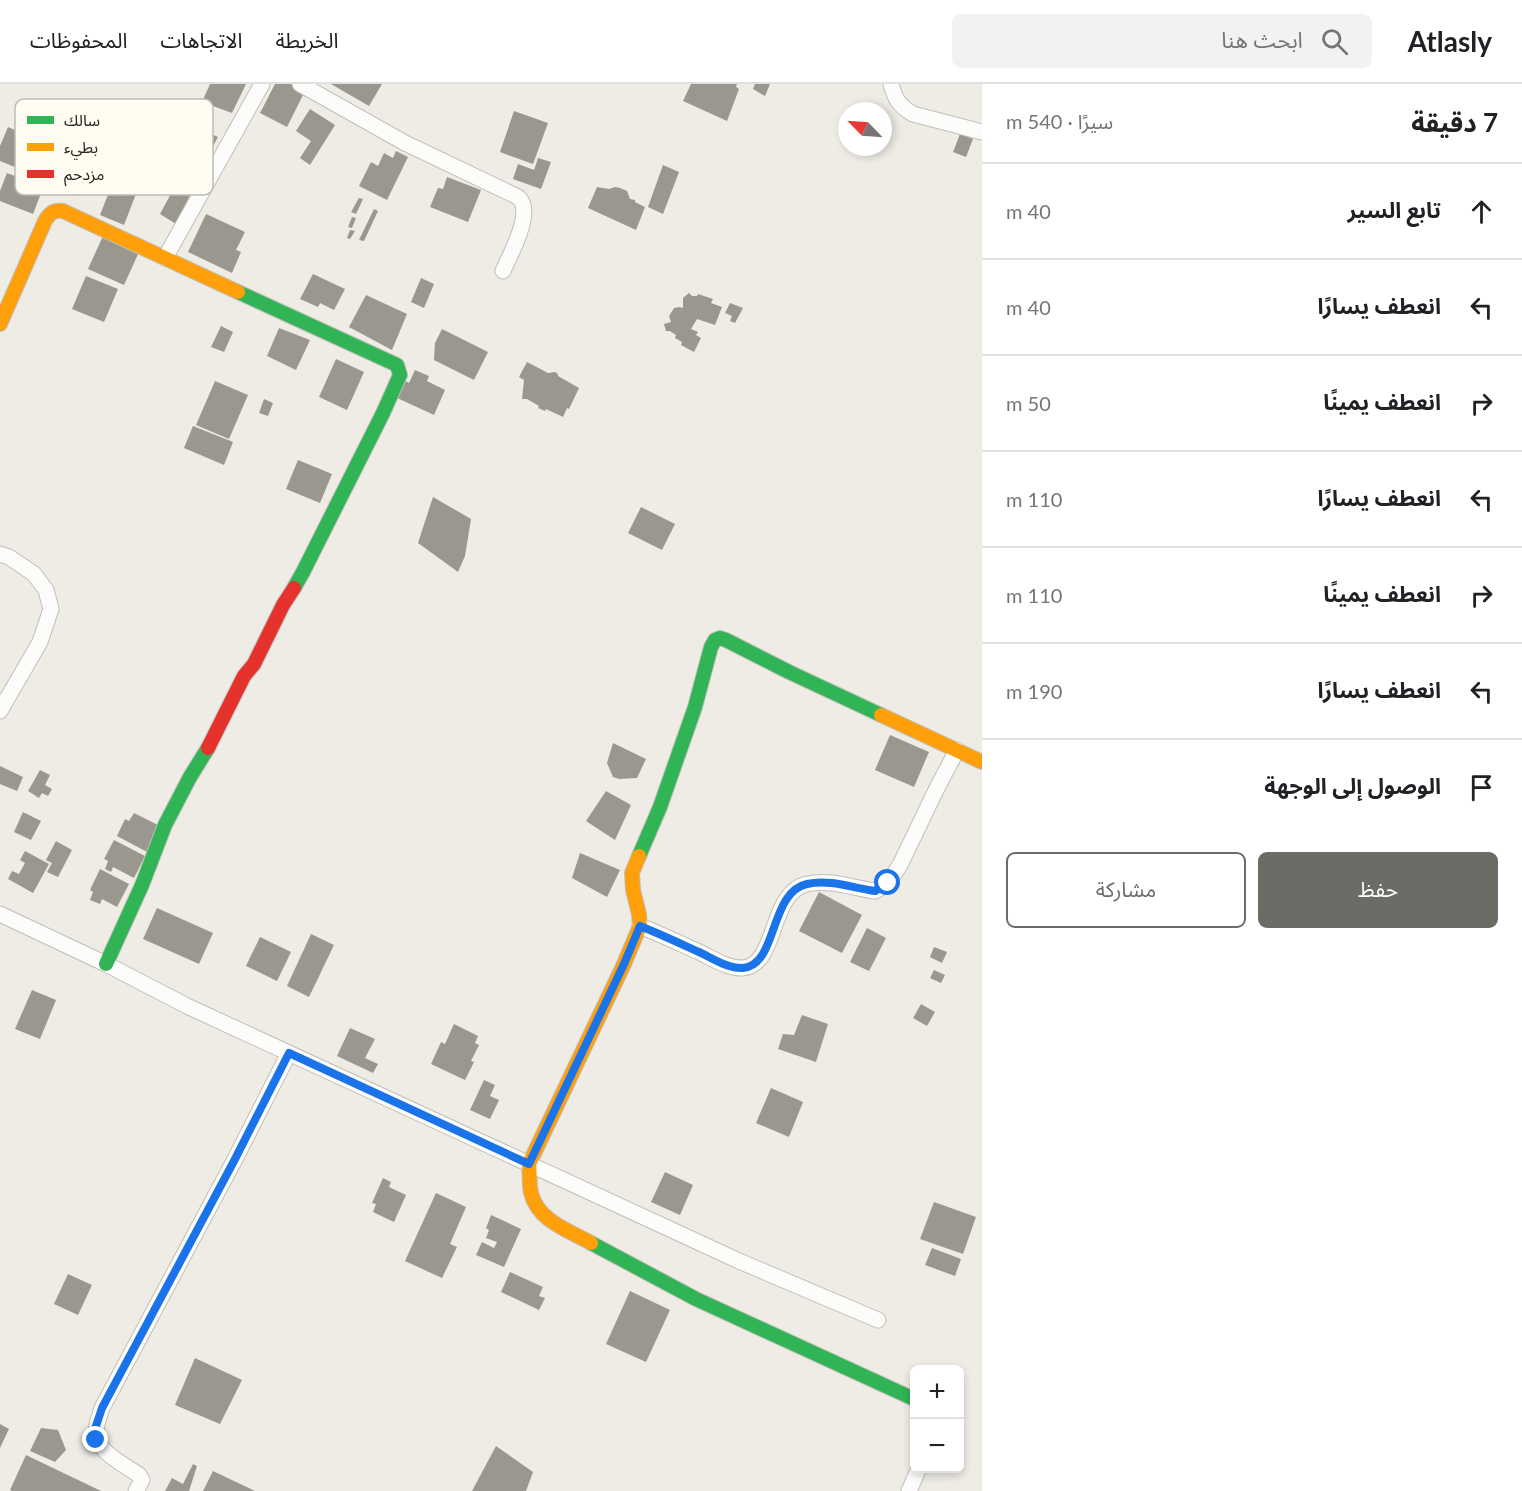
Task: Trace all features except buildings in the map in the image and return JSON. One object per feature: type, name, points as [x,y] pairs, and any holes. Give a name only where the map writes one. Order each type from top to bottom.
[{"type":"street","points":[[213,172],[262,84]]},
{"type":"street","points":[[300,84],[405,143],[518,197],[524,208],[523,222],[503,271]]},
{"type":"street","points":[[891,84],[895,97],[904,108],[913,114],[982,132]]},
{"type":"street","points":[[165,258],[200,195]]},
{"type":"street","points":[[0,324],[45,221],[51,212],[63,210],[397,365],[400,375],[303,572],[283,605],[254,664],[244,676],[210,745],[165,825],[142,885],[106,964]]},
{"type":"street","points":[[0,554],[9,557],[34,574],[46,590],[51,609],[40,642],[0,711]]},
{"type":"street","points":[[910,1397],[696,1299],[549,1221],[537,1208],[531,1192],[529,1164],[640,926],[632,873],[660,807],[715,640],[720,638],[726,640],[889,720],[982,762]]},
{"type":"street","points":[[640,926],[728,965],[746,968],[764,953],[784,903],[798,886],[830,883],[875,891],[888,883],[900,865],[957,750]]},
{"type":"street","points":[[0,914],[106,964],[187,1006],[739,1262],[878,1320]]},
{"type":"street","points":[[136,1491],[142,1480],[140,1475],[105,1451],[96,1440],[95,1429],[102,1408],[289,1053]]},
{"type":"street","points":[[909,1491],[917,1473]]},
{"type":"traffic: fast","points":[[238,292],[397,365],[400,375],[294,588]]},
{"type":"traffic: fast","points":[[639,856],[660,807],[695,707],[711,647],[715,640],[720,638],[726,640],[881,715]]},
{"type":"traffic: fast","points":[[106,964],[142,885],[165,825],[208,748]]},
{"type":"traffic: fast","points":[[591,1243],[696,1299],[910,1397]]},
{"type":"traffic: slow","points":[[0,324],[45,221],[50,214],[57,211],[63,211],[238,292]]},
{"type":"traffic: slow","points":[[881,715],[982,762]]},
{"type":"traffic: slow","points":[[591,1243],[555,1224],[540,1211],[531,1193],[529,1164],[640,926],[632,873],[639,856]]},
{"type":"traffic: jam","points":[[208,748],[244,676],[254,664],[283,605],[294,588]]},
{"type":"route","points":[[96,1440],[95,1429],[102,1408],[289,1053],[529,1164],[640,926],[728,965],[746,968],[764,953],[784,903],[798,886],[830,883],[875,891],[888,883]]}]
